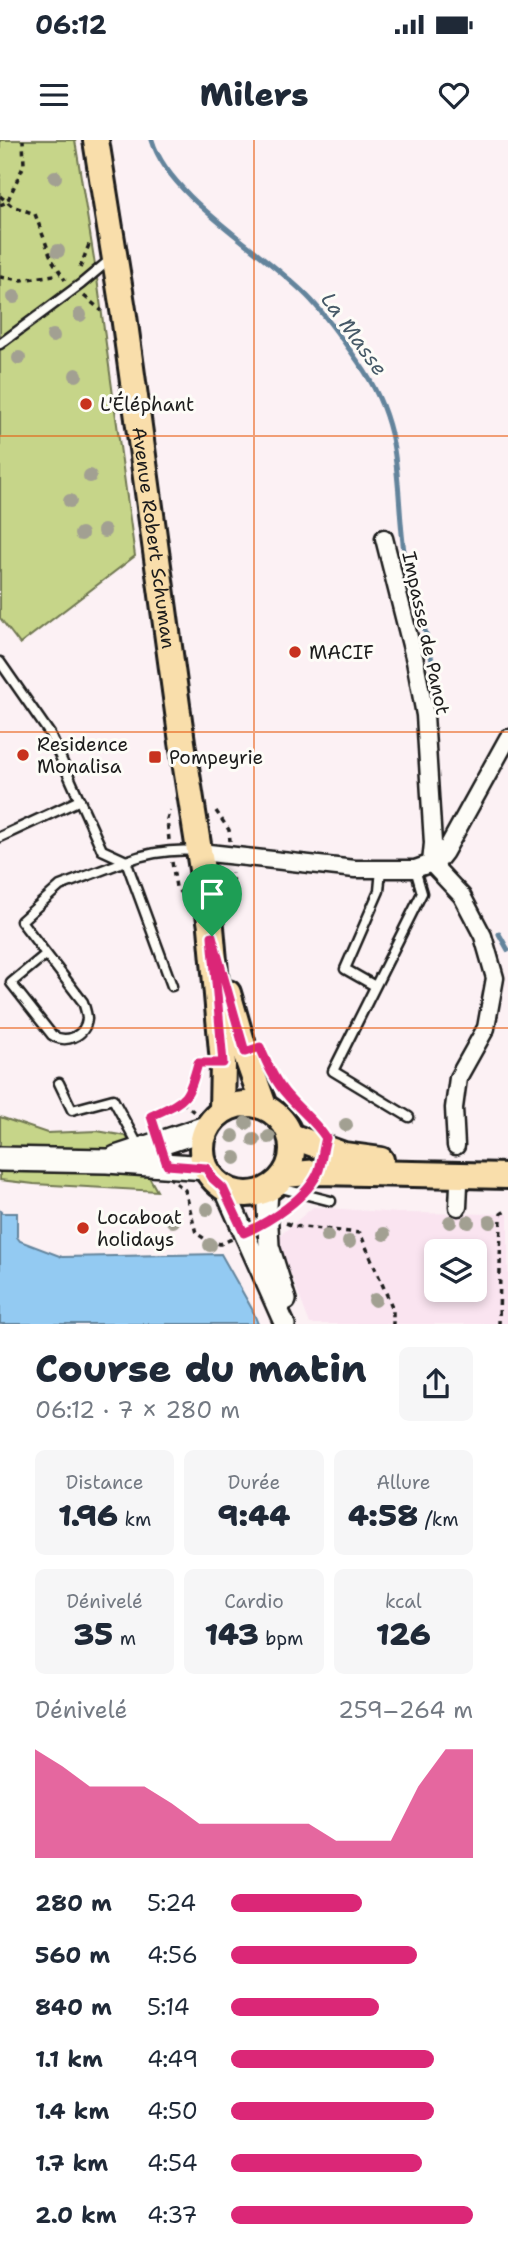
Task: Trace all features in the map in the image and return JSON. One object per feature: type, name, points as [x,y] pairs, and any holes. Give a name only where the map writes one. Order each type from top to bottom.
[{"type":"main road","name":"Avenue Robert Schuman","points":[[96,140],[212,936],[234,1058],[264,1106]]},
{"type":"main road","name":"Avenue Robert Schuman","points":[[214,1119],[234,1058]]},
{"type":"main road","points":[[0,1159],[107,1161],[156,1153],[235,1105],[250,1103],[264,1106],[281,1118],[291,1136],[293,1149],[290,1163],[275,1184]]},
{"type":"main road","points":[[214,1119],[202,1141],[206,1168],[223,1188],[243,1194],[275,1184],[321,1161],[508,1161]]},
{"type":"main road","points":[[291,1136],[321,1161],[508,1176]]},
{"type":"main road","points":[[156,1153],[206,1168]]},
{"type":"street","name":"Impasse de Panot","points":[[384,538],[415,661],[425,715],[433,843],[431,863]]},
{"type":"street","points":[[200,852],[355,869],[415,869],[438,861],[508,738]]},
{"type":"street","points":[[431,863],[462,896],[483,936],[495,978],[486,1028],[458,1078],[454,1108],[456,1146]]},
{"type":"street","points":[[275,1184],[269,1246],[293,1324]]},
{"type":"street","points":[[458,1207],[459,1185]]},
{"type":"street","points":[[223,1188],[285,1324]]},
{"type":"lane","points":[[0,344],[114,256]]},
{"type":"lane","points":[[0,662],[50,734],[102,850],[126,862],[172,986]]},
{"type":"lane","points":[[0,837],[80,800]]},
{"type":"lane","points":[[46,954],[11,984],[52,1035],[59,1040],[69,1039],[78,1035],[85,1027],[88,1017],[83,1002],[21,921],[60,886],[145,854],[170,850],[200,852]]},
{"type":"lane","points":[[375,986],[345,969],[379,891],[381,869]]},
{"type":"lane","points":[[409,1117],[333,1071],[422,893],[415,869]]},
{"type":"lane","points":[[59,1083],[72,1110],[113,1099],[156,1153]]},
{"type":"lane","points":[[275,1184],[301,1195],[331,1201]]},
{"type":"path","points":[[0,205],[7,202],[24,165],[23,140]]},
{"type":"path","points":[[0,196],[12,206],[35,214],[52,260],[73,290]]},
{"type":"path","points":[[0,277],[22,280],[61,274]]},
{"type":"path","points":[[260,1047],[271,1072],[287,1096],[318,1125],[326,1138],[321,1161],[301,1195],[271,1220],[220,1244],[196,1233],[185,1189],[170,1178],[156,1153],[151,1116],[182,1102],[192,1088],[198,1063],[234,1058],[260,1047]]},
{"type":"path","points":[[499,1324],[501,1214],[507,1210]]},
{"type":"path","points":[[271,1220],[294,1226],[360,1233],[393,1309],[393,1324]]},
{"type":"shaded area","points":[[313,1207],[399,1213],[508,1214],[508,1324],[310,1324],[277,1238]]},
{"type":"green space","points":[[0,140],[75,140],[135,556],[20,644],[0,618]]},
{"type":"green space","points":[[0,1117],[47,1133],[97,1131],[126,1136],[157,1191],[0,1180]]},
{"type":"water","points":[[0,1211],[17,1213],[17,1237],[20,1241],[62,1257],[221,1254],[258,1324],[0,1324]]},
{"type":"waterway","name":"La Masse","points":[[152,140],[162,162],[178,183],[222,225],[293,282],[317,307],[354,355],[375,390],[393,442],[408,577],[427,637],[438,689]]},
{"type":"waterway","name":"La Masse","points":[[499,934],[508,950]]},
{"type":"place","name":"L'Éléphant","points":[[86,404]]},
{"type":"place","name":"MACIF","points":[[295,652]]},
{"type":"place","name":"Residence Monalisa","points":[[23,755]]},
{"type":"place","name":"Pompeyrie","points":[[155,757]]},
{"type":"place","name":"Locaboat holidays","points":[[83,1228]]},
{"type":"route","points":[[212,936],[245,1052],[260,1047],[271,1072],[287,1096],[318,1125],[326,1138],[318,1172],[301,1195],[268,1222],[244,1233],[223,1188],[206,1168],[167,1165],[151,1116],[182,1102],[192,1088],[198,1063],[223,1063],[212,936]]}]
